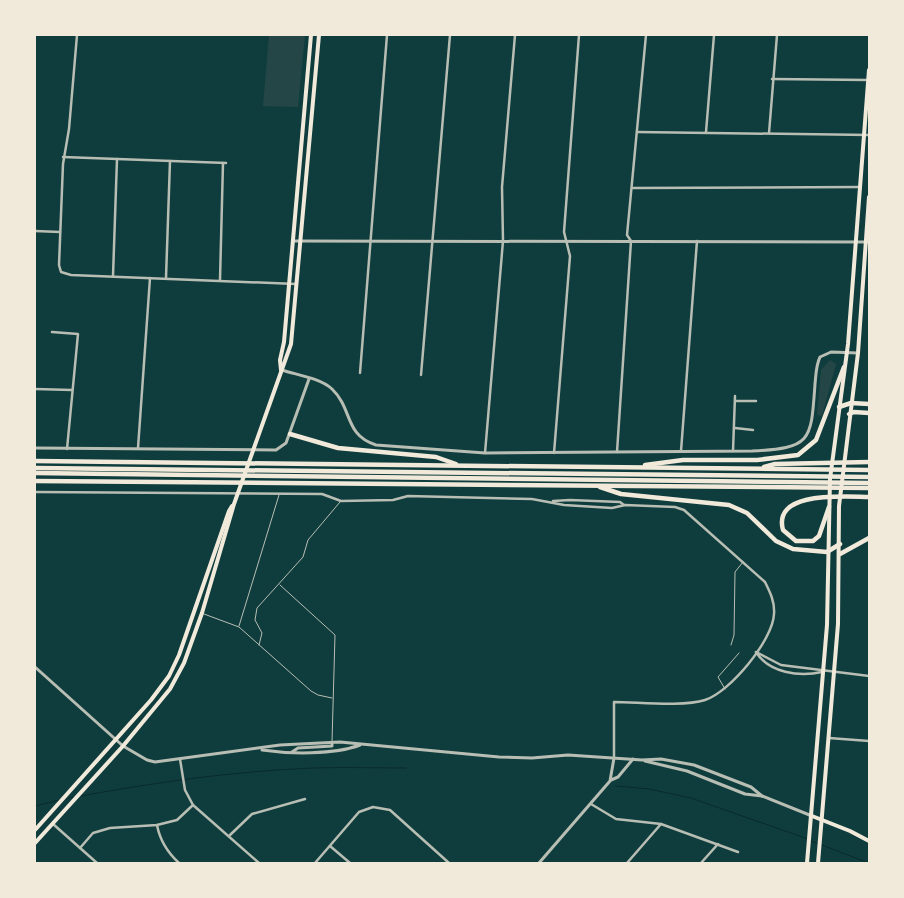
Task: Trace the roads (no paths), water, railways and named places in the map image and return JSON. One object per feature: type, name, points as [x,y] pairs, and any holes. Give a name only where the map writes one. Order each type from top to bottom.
[{"type":"highway","points":[[624,467],[683,460],[757,460],[798,455],[816,440],[844,367]]},
{"type":"highway","points":[[839,407],[851,403],[869,404]]},
{"type":"highway","points":[[849,414],[854,412],[869,414]]},
{"type":"highway","points":[[290,434],[338,448],[436,457],[460,466]]},
{"type":"highway","points":[[35,461],[758,468],[775,464],[869,470]]},
{"type":"highway","points":[[825,467],[869,462]]},
{"type":"highway","points":[[35,468],[869,477]]},
{"type":"highway","points":[[35,473],[823,485],[869,488]]},
{"type":"highway","points":[[35,481],[233,484],[823,485]]},
{"type":"highway","points":[[848,486],[869,483]]},
{"type":"highway","points":[[594,485],[621,494],[729,505],[754,518],[782,545],[793,549],[827,552],[840,544]]},
{"type":"highway","points":[[829,506],[819,536],[813,541],[796,541],[782,530],[782,519],[786,509],[802,502],[824,497],[869,498]]},
{"type":"highway","points":[[840,554],[869,538]]},
{"type":"main road","points":[[281,370],[280,360],[284,342],[290,283],[311,35]]},
{"type":"main road","points":[[35,843],[123,746],[170,689],[184,663],[202,613],[234,504],[292,344],[319,35]]},
{"type":"main road","points":[[807,863],[828,595],[827,552],[830,479],[847,352],[869,70]]},
{"type":"main road","points":[[818,863],[838,624],[842,480],[858,354],[869,197]]},
{"type":"main road","points":[[35,830],[117,739],[169,676],[229,511],[234,504]]},
{"type":"main road","points":[[812,816],[823,819],[869,841]]},
{"type":"street","points":[[77,35],[69,129],[63,157],[59,265],[61,272],[65,274],[298,284]]},
{"type":"street","points":[[360,373],[387,35]]},
{"type":"street","points":[[421,375],[450,35]]},
{"type":"street","points":[[485,453],[503,241],[502,187],[515,35]]},
{"type":"street","points":[[554,453],[570,256],[568,241],[564,238],[564,232],[579,35]]},
{"type":"street","points":[[617,452],[631,241],[627,235],[633,188],[646,35]]},
{"type":"street","points":[[706,132],[714,35]]},
{"type":"street","points":[[769,133],[777,35]]},
{"type":"street","points":[[772,79],[868,80]]},
{"type":"street","points":[[637,132],[864,134],[869,136]]},
{"type":"street","points":[[63,157],[225,163],[220,280]]},
{"type":"street","points":[[112,276],[118,159]]},
{"type":"street","points":[[166,278],[170,161]]},
{"type":"street","points":[[633,188],[859,187]]},
{"type":"street","points":[[35,231],[60,232]]},
{"type":"street","points":[[293,241],[867,242]]},
{"type":"street","points":[[681,451],[697,242]]},
{"type":"street","points":[[138,450],[150,278]]},
{"type":"street","points":[[52,332],[78,334],[67,449]]},
{"type":"street","points":[[281,370],[331,388],[345,408],[354,431],[366,442],[376,445],[485,453],[733,451],[778,449],[799,444],[810,431],[812,422],[817,363],[825,354],[847,352],[858,354]]},
{"type":"street","points":[[35,448],[260,451],[280,449],[286,443],[290,434],[309,379]]},
{"type":"street","points":[[35,390],[72,390]]},
{"type":"street","points":[[733,451],[735,396]]},
{"type":"street","points":[[736,401],[756,401]]},
{"type":"street","points":[[735,428],[753,430]]},
{"type":"street","points":[[35,492],[230,495],[322,494],[341,501],[393,500],[409,496],[620,502],[625,505]]},
{"type":"street","points":[[552,501],[564,505],[675,507],[684,510],[765,582],[773,597],[774,615],[769,633],[737,679],[726,689],[707,700],[696,702],[614,702],[614,758],[610,781]]},
{"type":"street","points":[[756,652],[781,665],[812,668],[823,672],[869,676]]},
{"type":"street","points":[[756,652],[762,662],[779,670],[811,674],[823,672]]},
{"type":"street","points":[[35,667],[123,746],[146,760],[161,762],[280,745],[332,743],[498,757],[532,758],[568,755],[633,759],[687,771],[745,794],[762,796],[812,816]]},
{"type":"street","points":[[828,738],[869,741]]},
{"type":"street","points":[[292,752],[298,748],[332,746],[332,743]]},
{"type":"street","points":[[266,750],[275,749],[280,745]]},
{"type":"street","points":[[259,749],[292,752],[347,750],[360,745]]},
{"type":"street","points":[[180,759],[185,790],[193,805],[230,835],[259,863]]},
{"type":"street","points":[[539,863],[610,781],[618,777],[633,759]]},
{"type":"street","points":[[642,760],[661,759],[694,765],[751,787],[762,796]]},
{"type":"street","points":[[230,835],[252,814],[305,799]]},
{"type":"street","points":[[590,804],[616,819],[661,824],[738,852]]},
{"type":"street","points":[[80,848],[93,833],[110,828],[157,825],[176,820],[193,805]]},
{"type":"street","points":[[315,863],[359,812],[373,807],[390,810],[449,863]]},
{"type":"street","points":[[52,824],[97,863]]},
{"type":"street","points":[[627,863],[661,824]]},
{"type":"street","points":[[157,825],[159,836],[168,853],[179,863]]},
{"type":"street","points":[[701,863],[718,844]]},
{"type":"street","points":[[330,846],[350,863]]},
{"type":"lane","points":[[239,627],[279,494]]},
{"type":"lane","points":[[259,645],[262,633],[255,620],[254,614],[257,608],[280,585],[303,557],[308,540],[341,501]]},
{"type":"lane","points":[[730,645],[734,635],[735,572],[743,562]]},
{"type":"lane","points":[[280,585],[335,635],[332,743]]},
{"type":"lane","points":[[194,611],[239,627],[318,696],[333,698]]},
{"type":"lane","points":[[726,689],[718,676],[739,653]]},
{"type":"waterway","points":[[81,796],[226,774],[285,769],[406,768]]},
{"type":"waterway","points":[[616,786],[649,789],[691,798],[808,839]]},
{"type":"waterway","points":[[66,799],[74,797]]},
{"type":"waterway","points":[[35,806],[59,800]]},
{"type":"waterway","points":[[811,841],[869,863]]}]
